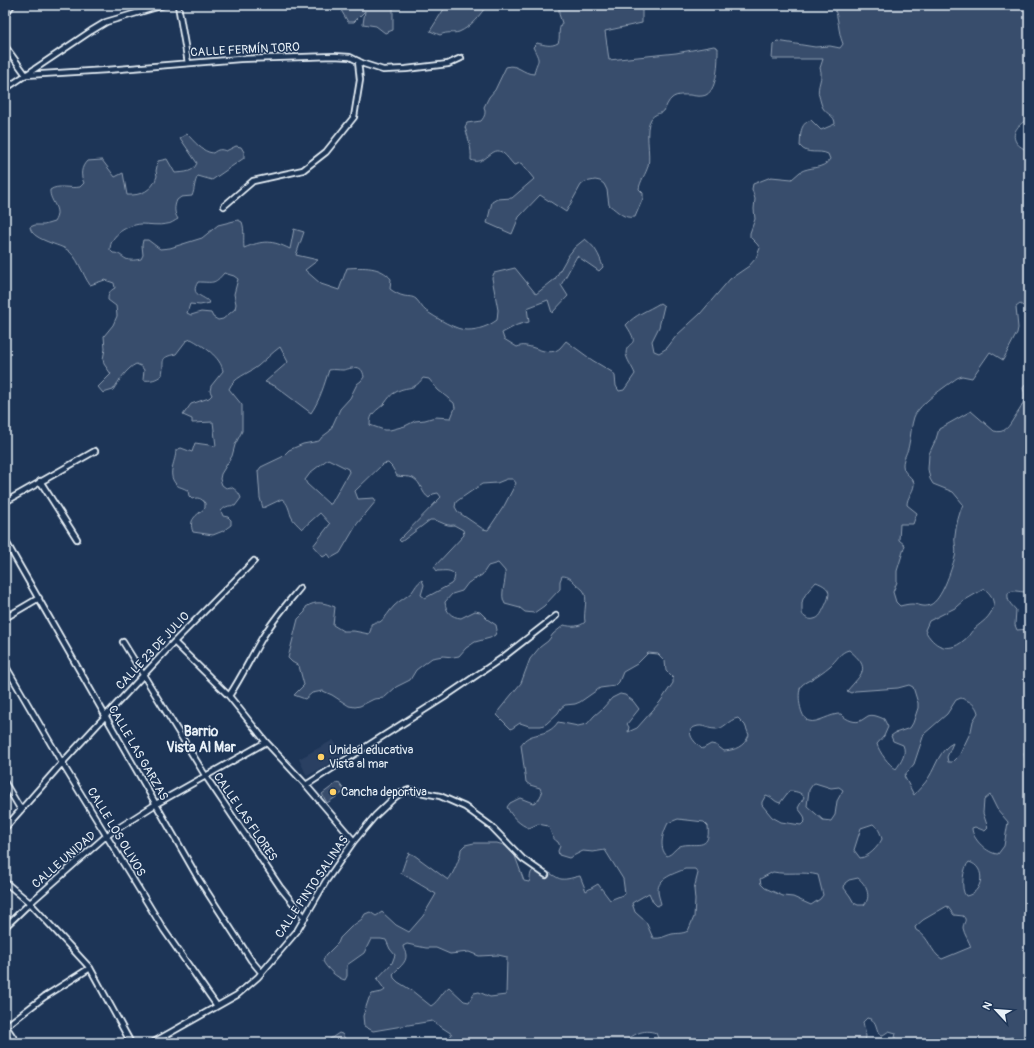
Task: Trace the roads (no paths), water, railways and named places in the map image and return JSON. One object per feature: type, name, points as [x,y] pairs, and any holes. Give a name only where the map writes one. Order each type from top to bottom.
[{"type":"street","points":[[5,15],[12,5]]},
{"type":"street","points":[[5,90],[106,22],[164,5]]},
{"type":"street","points":[[178,5],[188,63]]},
{"type":"street","points":[[5,46],[26,75]]},
{"type":"street","name":"CALLE FERMÍN TORO","points":[[26,75],[240,59],[334,56],[350,57],[383,70],[448,64],[461,58]]},
{"type":"street","points":[[224,206],[253,181],[303,170],[326,152],[354,117],[360,80],[358,61]]},
{"type":"street","points":[[5,502],[95,451]]},
{"type":"street","points":[[40,481],[77,539]]},
{"type":"street","name":"CALLE LAS GARZAS","points":[[5,540],[198,878],[251,960],[261,972]]},
{"type":"street","name":"CALLE 23 DE JULIO","points":[[5,828],[62,763],[174,642],[254,561]]},
{"type":"street","points":[[228,696],[240,680],[274,620],[300,588]]},
{"type":"street","points":[[5,618],[39,598]]},
{"type":"street","points":[[306,785],[446,696],[502,658],[556,616]]},
{"type":"street","name":"CALLE LAS FLORES","points":[[123,642],[145,675],[205,775],[280,887],[305,918]]},
{"type":"street","points":[[174,642],[228,696],[266,742],[306,785],[354,841]]},
{"type":"street","name":"CALLE LOS OLIVOS","points":[[5,665],[62,763],[164,930],[217,1006]]},
{"type":"street","name":"CALLE UNIDAD","points":[[5,927],[106,836],[205,775],[266,742]]},
{"type":"street","points":[[5,783],[21,810]]},
{"type":"street","name":"CALLE PINTO SALINAS","points":[[152,1043],[237,995],[261,972],[291,939],[326,881],[354,841],[375,816],[401,793],[409,790],[440,796],[465,807],[491,826],[523,859],[546,875]]},
{"type":"street","points":[[5,882],[30,903],[90,968],[131,1043]]},
{"type":"street","points":[[17,1043],[5,1026],[44,997],[90,968]]},
{"type":"place","name":"Unidad educativa Vista al mar","points":[[321,757]]},
{"type":"place","name":"Cancha deportiva","points":[[333,792]]},
{"type":"district","name":"Barrio Vista Al Mar","points":[[201,740]]}]
